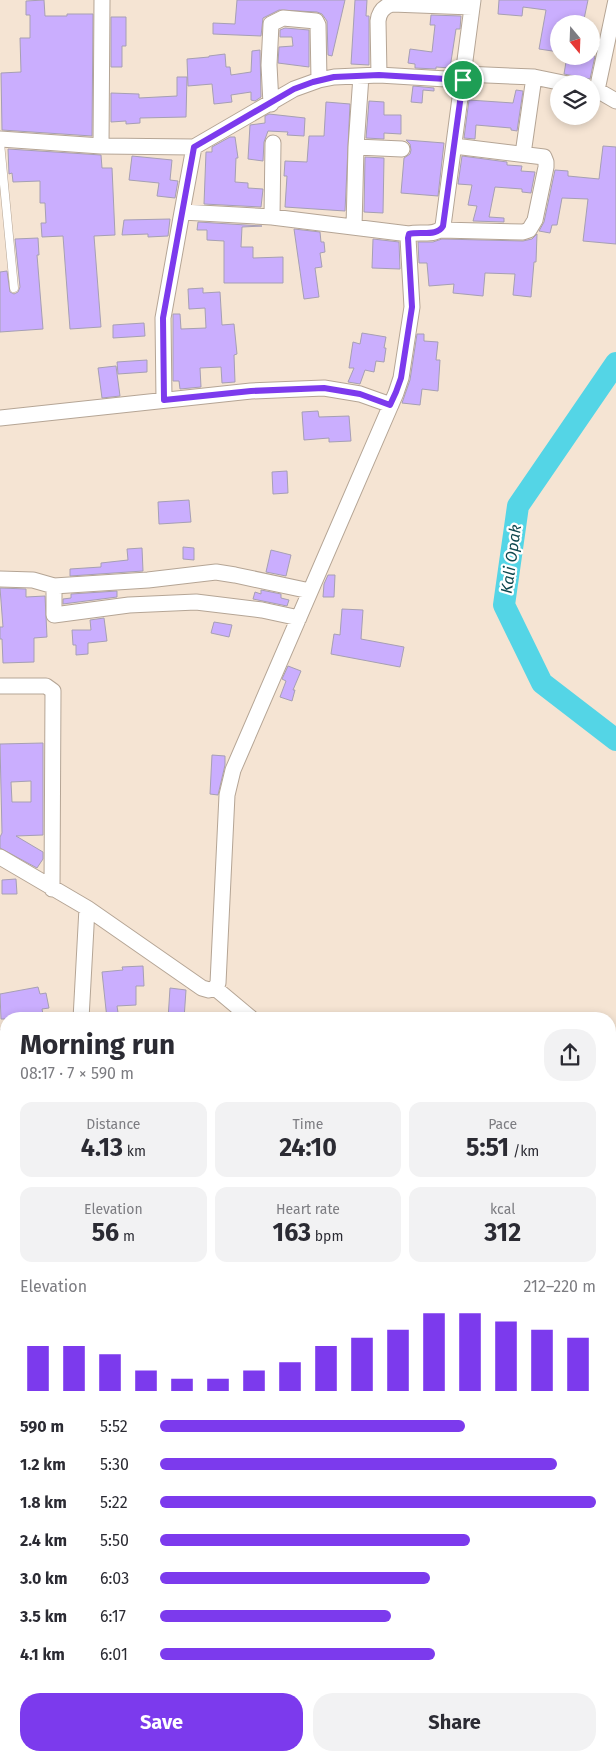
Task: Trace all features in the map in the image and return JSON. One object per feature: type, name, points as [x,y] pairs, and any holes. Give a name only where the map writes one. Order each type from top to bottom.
[{"type":"street","points":[[101,146],[102,0]]},
{"type":"street","points":[[597,75],[616,0]]},
{"type":"street","points":[[379,75],[378,21],[379,15],[386,6],[392,4],[473,4],[441,230]]},
{"type":"street","points":[[271,104],[269,65],[271,24],[283,18],[316,21],[318,25],[318,80]]},
{"type":"street","points":[[0,141],[101,146],[194,147],[294,89],[318,80],[334,77],[379,75],[534,76],[550,80]]},
{"type":"street","points":[[354,227],[356,147],[361,76]]},
{"type":"street","points":[[523,154],[534,76]]},
{"type":"street","points":[[600,93],[616,102]]},
{"type":"street","points":[[272,217],[273,143]]},
{"type":"street","points":[[182,212],[272,217],[409,234],[441,230],[523,232],[529,230],[535,220],[546,162],[544,157],[454,146]]},
{"type":"street","points":[[164,400],[163,318],[194,147]]},
{"type":"street","points":[[356,147],[402,149]]},
{"type":"street","points":[[3,862],[87,908],[202,988],[209,990],[215,988],[219,976],[226,795],[233,770],[401,378],[412,307],[409,234]]},
{"type":"street","points":[[0,418],[251,391],[324,388],[360,394],[390,405]]},
{"type":"street","points":[[0,579],[33,580],[54,586],[148,580],[216,572],[310,591]]},
{"type":"street","points":[[54,586],[54,615],[129,605],[196,602],[262,610],[298,618]]},
{"type":"street","points":[[0,686],[46,686],[53,691],[52,889]]},
{"type":"street","points":[[81,1012],[87,908]]},
{"type":"street","points":[[215,988],[238,1012]]},
{"type":"lane","points":[[0,141],[14,288]]},
{"type":"building","points":[[44,0],[45,16],[93,14],[92,136],[2,130],[1,73],[21,72],[20,38],[30,38],[30,15],[26,15],[26,1]]},
{"type":"building","points":[[237,0],[345,0],[332,56],[328,55],[327,21],[322,14],[317,12],[279,10],[263,18],[261,36],[213,34],[213,23],[235,24]]},
{"type":"building","points":[[355,0],[367,0],[366,16],[369,16],[369,65],[351,64]]},
{"type":"building","points":[[499,0],[588,0],[585,15],[550,15],[550,51],[539,49],[546,10],[523,7],[522,16],[498,14]]},
{"type":"building","points":[[431,15],[461,16],[460,29],[456,29],[450,68],[415,68],[415,64],[408,63],[410,49],[432,52],[435,25],[430,25]]},
{"type":"building","points":[[111,17],[126,17],[126,46],[122,46],[122,67],[111,67]]},
{"type":"building","points":[[285,28],[309,30],[309,67],[278,63],[279,47],[293,46],[292,37],[280,37],[280,30]]},
{"type":"building","points":[[260,50],[261,97],[255,101],[251,100],[251,92],[231,95],[232,102],[214,104],[212,84],[188,86],[187,59],[225,54],[226,67],[230,67],[231,75],[251,72],[252,51]]},
{"type":"building","points":[[566,65],[593,65],[591,75],[564,74]]},
{"type":"building","points":[[177,77],[187,77],[186,117],[140,118],[140,123],[126,124],[126,121],[111,122],[111,93],[139,94],[139,98],[177,96]]},
{"type":"building","points":[[413,86],[434,88],[434,91],[423,90],[422,103],[411,102]]},
{"type":"building","points":[[516,90],[523,91],[517,131],[511,130],[511,128],[476,125],[475,139],[464,138],[469,100],[513,103]]},
{"type":"building","points":[[369,101],[384,102],[384,115],[401,115],[401,134],[384,133],[384,139],[366,138]]},
{"type":"building","points":[[326,102],[350,104],[345,211],[285,207],[287,176],[284,176],[285,161],[307,162],[309,136],[324,136]]},
{"type":"building","points":[[269,114],[305,118],[304,136],[287,135],[288,132],[268,131],[264,142],[263,161],[248,159],[250,125],[265,123],[265,116]]},
{"type":"building","points":[[230,137],[235,137],[238,158],[236,158],[235,182],[248,183],[248,188],[263,189],[261,207],[204,204],[206,152],[212,152],[212,147]]},
{"type":"building","points":[[406,140],[444,143],[438,196],[401,193],[404,158],[410,154],[411,150],[410,144]]},
{"type":"building","points":[[603,146],[616,147],[616,244],[583,241],[588,199],[562,198],[557,225],[552,225],[550,233],[539,231],[544,222],[555,170],[568,171],[568,176],[599,179]]},
{"type":"building","points":[[8,149],[101,155],[102,168],[112,168],[115,235],[94,236],[101,327],[70,329],[63,236],[42,237],[41,223],[46,223],[45,203],[40,203],[40,181],[13,182],[12,173],[9,174]]},
{"type":"building","points":[[132,156],[172,160],[170,180],[178,181],[175,198],[157,196],[159,183],[129,180]]},
{"type":"building","points":[[462,156],[507,162],[507,165],[522,166],[521,171],[535,172],[531,193],[522,192],[522,189],[495,187],[489,217],[504,218],[504,222],[473,221],[477,206],[468,205],[472,185],[458,184]]},
{"type":"building","points":[[365,157],[384,158],[383,213],[364,212]]},
{"type":"building","points":[[170,219],[168,236],[148,237],[148,234],[122,235],[124,220]]},
{"type":"building","points":[[198,222],[262,226],[242,227],[241,247],[253,247],[253,258],[283,257],[283,283],[224,283],[224,241],[207,240],[207,230],[197,230]]},
{"type":"building","points":[[294,229],[320,232],[321,242],[324,242],[325,252],[320,253],[322,267],[315,268],[319,297],[304,299]]},
{"type":"building","points":[[537,234],[536,262],[534,262],[531,297],[513,295],[515,274],[485,273],[483,296],[453,293],[454,284],[429,286],[427,263],[419,263],[418,242],[433,242],[442,239],[523,241],[532,239]]},
{"type":"building","points":[[38,238],[39,255],[37,255],[43,329],[0,332],[0,272],[7,271],[10,292],[14,294],[18,292],[20,287],[15,239]]},
{"type":"building","points":[[373,239],[399,242],[400,269],[372,268]]},
{"type":"building","points":[[203,288],[203,293],[220,292],[222,325],[234,324],[237,354],[234,355],[235,382],[222,383],[221,367],[200,368],[201,387],[180,389],[179,381],[173,381],[173,314],[180,314],[181,329],[206,328],[205,308],[189,309],[188,289]]},
{"type":"building","points":[[144,323],[145,336],[113,338],[113,325]]},
{"type":"building","points":[[362,333],[386,337],[384,348],[386,348],[384,362],[376,361],[374,372],[365,370],[360,384],[348,382],[354,368],[349,368],[353,342],[360,344]]},
{"type":"building","points":[[417,334],[424,334],[424,341],[438,342],[436,360],[440,360],[438,391],[422,389],[420,405],[402,403],[410,380]]},
{"type":"building","points":[[147,360],[147,372],[118,374],[117,362]]},
{"type":"building","points":[[116,366],[120,396],[102,398],[98,368]]},
{"type":"building","points":[[318,411],[319,417],[349,416],[351,441],[329,442],[329,438],[304,440],[302,412]]},
{"type":"building","points":[[287,471],[288,493],[273,494],[272,472]]},
{"type":"building","points":[[189,500],[191,522],[159,524],[158,502]]},
{"type":"building","points":[[183,547],[194,548],[194,560],[183,559]]},
{"type":"building","points":[[142,548],[143,571],[70,576],[70,569],[101,567],[101,563],[128,560],[127,549]]},
{"type":"building","points":[[271,550],[291,555],[286,576],[266,572]]},
{"type":"building","points":[[328,575],[335,575],[334,597],[323,597],[324,584]]},
{"type":"building","points":[[0,588],[26,589],[26,597],[45,596],[47,637],[34,638],[34,662],[3,663],[2,639],[0,639],[0,627],[3,627]]},
{"type":"building","points":[[261,590],[281,594],[281,598],[289,600],[287,606],[253,599],[255,592],[261,594]]},
{"type":"building","points":[[117,591],[117,597],[63,604],[63,599],[71,598],[71,594]]},
{"type":"building","points":[[342,609],[363,610],[361,639],[404,647],[400,667],[331,654],[334,634],[340,635]]},
{"type":"building","points":[[104,618],[107,641],[88,643],[88,654],[76,655],[76,645],[73,645],[72,630],[91,630],[90,620]]},
{"type":"building","points":[[214,622],[232,625],[229,637],[211,633]]},
{"type":"building","points":[[288,666],[301,671],[293,690],[295,690],[292,701],[280,697],[286,681],[282,679]]},
{"type":"building","points":[[43,743],[43,835],[16,836],[43,852],[43,859],[37,868],[0,848],[2,833],[0,744]],"holes":[[[31,781],[31,802],[12,802],[11,782]]]},
{"type":"building","points":[[212,755],[225,756],[225,765],[218,795],[210,794]]},
{"type":"building","points":[[16,879],[17,894],[2,894],[2,880]]},
{"type":"building","points":[[143,966],[144,986],[136,986],[136,1005],[117,1006],[118,1012],[106,1012],[102,972],[123,970],[122,967]]},
{"type":"building","points":[[38,987],[40,994],[46,993],[49,1008],[42,1009],[43,1012],[1,1012],[0,994]]},
{"type":"building","points":[[170,988],[186,990],[184,1012],[168,1012]]},
{"type":"waterway","name":"Kali Opak","points":[[616,363],[518,506],[504,605],[542,683],[616,740]]},
{"type":"route","points":[[379,75],[463,80],[443,226],[441,230],[436,232],[409,234],[408,238],[412,307],[401,378],[390,405],[360,394],[324,388],[251,391],[164,400],[163,318],[194,147],[294,89],[318,80],[334,77],[379,75]]}]
